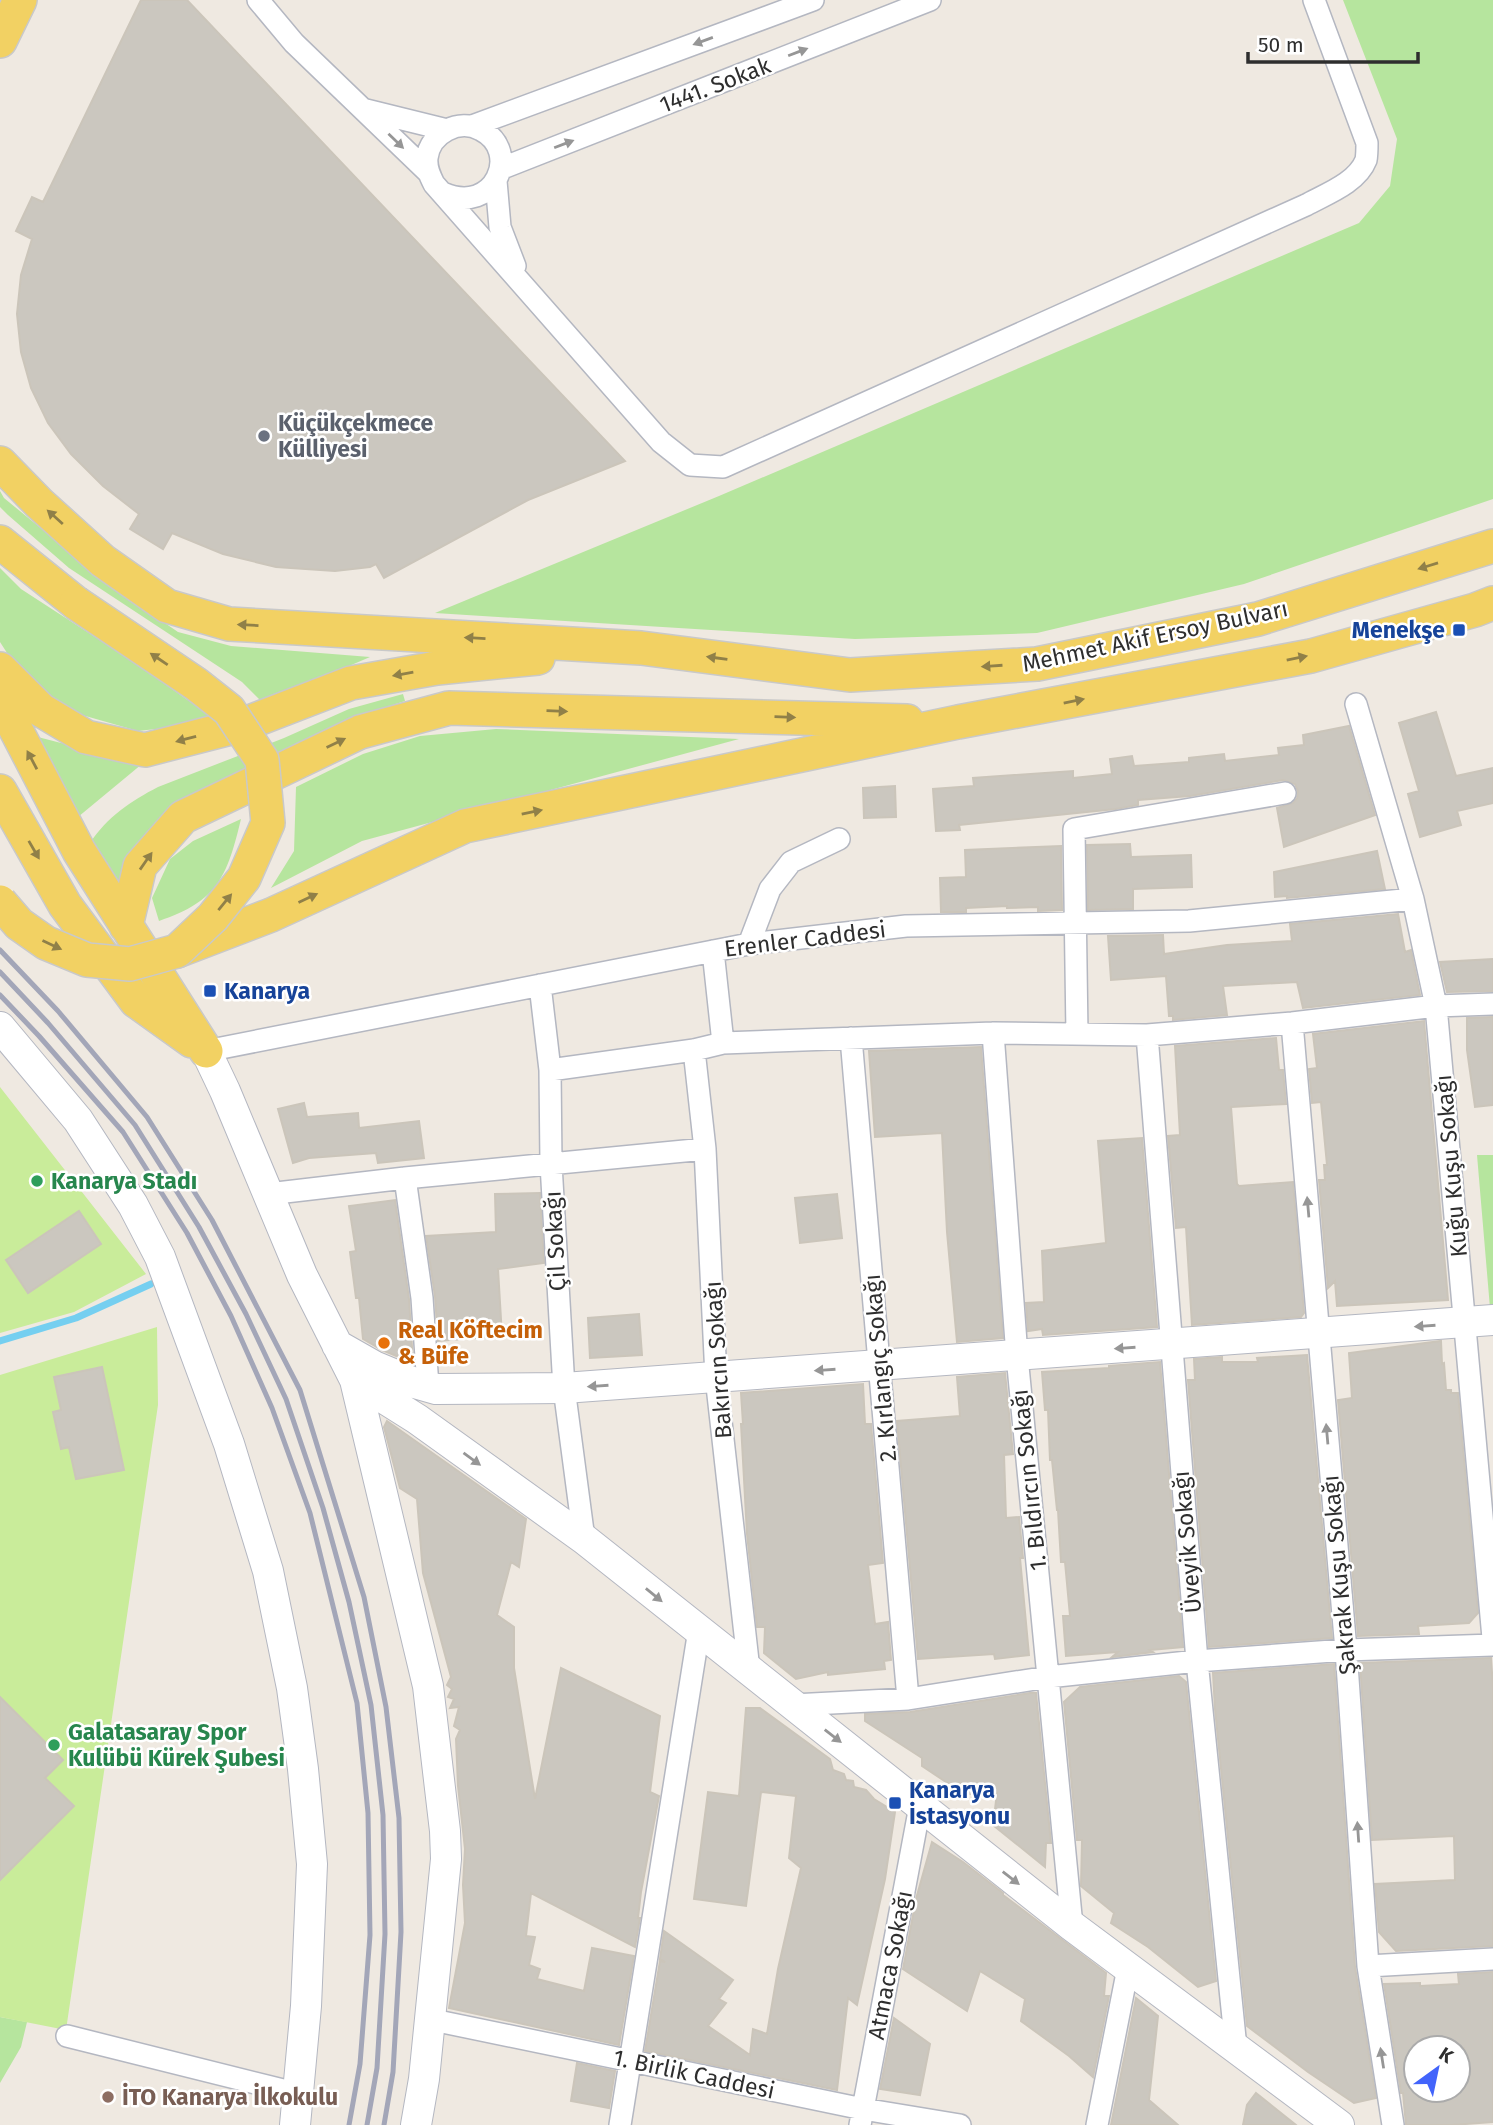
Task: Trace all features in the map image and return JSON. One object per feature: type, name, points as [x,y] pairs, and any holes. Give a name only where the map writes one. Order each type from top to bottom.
[{"type":"main road","points":[[0,41],[20,0]]},
{"type":"main road","points":[[0,463],[103,561],[167,606],[229,624],[641,648]]},
{"type":"main road","points":[[0,542],[76,603],[196,684],[229,710],[262,760],[268,822],[244,878],[213,917],[177,951]]},
{"type":"main road","name":"Mehmet Akif Ersoy Bulvarı","points":[[641,648],[850,675],[1037,664],[1258,619],[1493,546]]},
{"type":"main road","name":"Mehmet Akif Ersoy Bulvarı","points":[[958,722],[1311,656],[1493,603]]},
{"type":"main road","points":[[0,668],[41,710],[86,737],[145,750],[242,725],[351,683],[437,668],[641,648]]},
{"type":"main road","points":[[0,699],[79,851],[205,1051]]},
{"type":"main road","points":[[126,926],[140,866],[183,817],[360,732],[449,708],[958,722]]},
{"type":"main road","points":[[0,902],[19,924],[46,943],[88,960],[130,964],[177,951],[271,915],[465,826],[958,722]]},
{"type":"main road","points":[[0,791],[65,905],[135,1001],[205,1051]]},
{"type":"street","points":[[258,0],[294,43],[429,173]]},
{"type":"street","name":"1441. Sokak","points":[[472,126],[813,0]]},
{"type":"street","name":"1441. Sokak","points":[[498,175],[930,0]]},
{"type":"street","points":[[523,284],[500,227],[500,158],[497,147],[482,130],[472,126],[447,130],[437,137],[427,160],[434,184],[661,442],[690,465],[723,467],[1306,205],[1347,182],[1359,172],[1367,158],[1367,143],[1314,0]]},
{"type":"street","points":[[364,110],[447,130]]},
{"type":"street","points":[[443,193],[454,198],[478,197],[488,190],[498,175]]},
{"type":"street","name":"Kuğu Kuşu Sokağı","points":[[1356,704],[1412,899],[1436,1006],[1479,1321],[1493,1638]]},
{"type":"street","points":[[1077,1034],[1074,829],[1285,793]]},
{"type":"street","points":[[749,944],[770,889],[791,862],[839,839]]},
{"type":"street","name":"Erenler Caddesi","points":[[205,1051],[749,944],[906,926],[1189,921],[1412,899]]},
{"type":"street","points":[[713,951],[723,1043]]},
{"type":"street","name":"Çil Sokağı","points":[[540,985],[550,1070],[551,1164],[564,1388],[584,1539]]},
{"type":"street","points":[[550,1070],[695,1050],[723,1043],[993,1033],[1147,1035],[1292,1023],[1436,1006],[1493,1004]]},
{"type":"street","name":"Şakrak Kuşu Sokağı","points":[[1292,1023],[1346,1650],[1368,1966],[1393,2125]]},
{"type":"street","points":[[0,1027],[78,1120],[134,1205],[160,1257],[229,1444],[268,1571],[292,1688],[312,1864],[306,2006],[295,2125]]},
{"type":"street","name":"1. Bıldırcın Sokağı","points":[[993,1033],[1017,1356],[1072,1926]]},
{"type":"street","name":"Üveyik Sokağı","points":[[1147,1035],[1197,1661],[1236,2048]]},
{"type":"street","name":"2. Kırlangıç Sokağı","points":[[851,1038],[908,1699]]},
{"type":"street","name":"Bakırcın Sokağı","points":[[695,1050],[705,1149],[716,1377],[750,1670]]},
{"type":"street","points":[[205,1051],[225,1091],[302,1275],[355,1380],[428,1686],[446,1859],[424,2079],[416,2125]]},
{"type":"street","points":[[268,1194],[705,1149]]},
{"type":"street","points":[[405,1178],[422,1298],[428,1387]]},
{"type":"street","points":[[337,1345],[374,1366],[415,1384],[436,1389],[564,1388],[1479,1321]]},
{"type":"street","points":[[355,1380],[404,1411],[584,1539],[1072,1926],[1339,2125]]},
{"type":"street","points":[[369,1436],[369,1422],[381,1411],[395,1408],[404,1411]]},
{"type":"street","points":[[620,2125],[699,1630]]},
{"type":"street","points":[[793,1705],[908,1699],[1048,1677],[1197,1661],[1346,1650],[1493,1645]]},
{"type":"street","name":"Atmaca Sokağı","points":[[861,2117],[920,1806]]},
{"type":"street","points":[[1368,1966],[1493,1959]]},
{"type":"street","points":[[1097,2125],[1128,1968]]},
{"type":"street","name":"1. Birlik Caddesi","points":[[428,2019],[629,2061],[861,2117],[960,2125]]},
{"type":"street","points":[[67,2036],[299,2094]]},
{"type":"green space","points":[[1343,0],[1493,0],[1493,499],[1244,584],[1037,633],[855,639],[435,613],[719,496],[1359,223],[1390,186],[1397,139]]},
{"type":"green space","points":[[0,491],[4,498],[115,589],[178,632],[231,646],[370,657],[263,703],[242,682],[69,568],[0,507]]},
{"type":"green space","points":[[0,568],[21,589],[132,661],[219,722],[138,731],[68,711],[18,670],[0,642]]},
{"type":"green space","points":[[403,694],[405,701],[365,714],[165,818],[119,893],[90,843],[104,825],[129,804],[158,787],[284,738],[349,709]]},
{"type":"green space","points":[[496,729],[739,739],[362,841],[271,888],[294,851],[296,787],[363,754],[420,736]]},
{"type":"green space","points":[[34,736],[142,764],[78,817]]},
{"type":"green space","points":[[241,819],[231,857],[217,884],[195,905],[159,921],[152,898],[170,859],[193,841]]},
{"type":"green space","name":"Kanarya Stadı","points":[[0,1087],[146,1274],[74,1312],[0,1333]]},
{"type":"green space","points":[[1477,1155],[1493,1155],[1493,1308],[1490,1308]]},
{"type":"green space","name":"Galatasaray Spor Kulübü Kürek Şubesi","points":[[157,1327],[158,1405],[66,2030],[0,2017],[0,1375]]},
{"type":"green space","points":[[0,2017],[27,2022],[21,2047],[0,2083]]},
{"type":"building","points":[[141,0],[187,0],[625,461],[528,500],[384,578],[376,564],[335,571],[276,567],[223,554],[172,533],[163,549],[130,529],[139,514],[103,486],[71,454],[48,423],[31,388],[21,352],[17,314],[21,275],[32,239],[16,231],[32,197],[43,202]]},
{"type":"building","points":[[1436,712],[1456,776],[1493,768],[1493,803],[1457,811],[1461,825],[1420,837],[1408,794],[1419,791],[1399,723]]},
{"type":"building","points":[[1349,726],[1375,815],[1284,847],[1277,808],[1293,803],[1298,791],[1295,784],[1283,780],[1190,796],[1138,800],[1138,805],[1116,809],[959,825],[960,830],[936,831],[933,789],[974,786],[973,778],[1073,771],[1073,778],[1112,774],[1110,759],[1132,756],[1134,766],[1189,762],[1189,758],[1224,754],[1225,761],[1279,755],[1278,748],[1304,745],[1303,735]]},
{"type":"building","points":[[895,786],[896,817],[864,818],[863,788]]},
{"type":"building","points":[[1130,844],[1131,857],[1191,855],[1192,887],[1133,889],[1133,909],[1088,910],[1087,845]]},
{"type":"building","points":[[1061,846],[1062,910],[1038,911],[1038,907],[1007,906],[966,908],[966,912],[941,912],[940,878],[966,877],[965,850]]},
{"type":"building","points":[[1377,851],[1385,889],[1275,897],[1274,872]]},
{"type":"building","points":[[1398,914],[1405,952],[1411,950],[1420,995],[1303,1008],[1297,982],[1223,986],[1227,1015],[1173,1020],[1173,1016],[1169,1016],[1166,976],[1111,980],[1108,936],[1163,935],[1164,954],[1227,945],[1292,941],[1290,924]]},
{"type":"building","points":[[1493,959],[1493,991],[1447,992],[1440,962]]},
{"type":"building","points":[[1493,1017],[1493,1105],[1475,1107],[1467,1050],[1467,1018]]},
{"type":"building","points":[[1424,1021],[1448,1300],[1337,1306],[1335,1281],[1328,1288],[1319,1180],[1325,1180],[1324,1165],[1327,1165],[1321,1102],[1312,1103],[1309,1069],[1317,1068],[1313,1034]]},
{"type":"building","points":[[1276,1038],[1279,1070],[1283,1070],[1286,1104],[1231,1107],[1237,1184],[1293,1182],[1304,1313],[1301,1317],[1192,1325],[1186,1227],[1176,1228],[1168,1136],[1180,1135],[1175,1046]]},
{"type":"building","points":[[981,1047],[1003,1338],[957,1342],[942,1133],[875,1137],[869,1051]]},
{"type":"building","points":[[304,1103],[307,1117],[358,1113],[359,1128],[419,1121],[424,1158],[378,1163],[376,1153],[309,1158],[293,1163],[278,1109]]},
{"type":"building","points":[[1142,1138],[1157,1327],[1043,1335],[1042,1329],[1028,1331],[1026,1303],[1044,1302],[1042,1251],[1106,1243],[1098,1141]]},
{"type":"building","points":[[540,1193],[544,1263],[498,1269],[502,1336],[438,1341],[435,1296],[426,1236],[496,1232],[495,1194]]},
{"type":"building","points":[[837,1194],[842,1238],[800,1243],[795,1198]]},
{"type":"building","points":[[395,1200],[409,1299],[413,1363],[363,1339],[359,1298],[356,1298],[350,1252],[356,1251],[349,1206]]},
{"type":"building","points":[[79,1211],[101,1244],[28,1293],[6,1260]]},
{"type":"building","points":[[639,1314],[642,1355],[590,1358],[588,1318]]},
{"type":"building","points":[[1441,1341],[1446,1390],[1458,1393],[1478,1613],[1469,1623],[1418,1626],[1419,1634],[1358,1636],[1338,1400],[1352,1398],[1349,1353]]},
{"type":"building","points":[[1307,1355],[1332,1638],[1209,1647],[1188,1380],[1195,1380],[1194,1359],[1222,1357],[1222,1362],[1258,1362],[1257,1358]]},
{"type":"building","points":[[1160,1362],[1183,1647],[1112,1657],[1118,1652],[1066,1656],[1063,1616],[1070,1616],[1065,1562],[1061,1562],[1058,1510],[1050,1460],[1048,1410],[1045,1410],[1042,1372]]},
{"type":"building","points":[[102,1367],[124,1470],[76,1479],[69,1447],[61,1449],[53,1412],[61,1410],[54,1377]]},
{"type":"building","points":[[1005,1373],[1013,1454],[1004,1455],[1006,1518],[1019,1517],[1029,1655],[995,1659],[994,1654],[918,1659],[897,1421],[960,1416],[957,1377]]},
{"type":"building","points":[[863,1384],[865,1424],[871,1424],[883,1563],[868,1565],[875,1624],[888,1622],[891,1660],[884,1661],[885,1669],[828,1675],[828,1672],[796,1679],[764,1653],[765,1627],[757,1627],[747,1534],[741,1393]]},
{"type":"building","points":[[387,1421],[526,1519],[519,1567],[511,1562],[497,1615],[514,1627],[514,1668],[535,1799],[561,1668],[660,1716],[650,1792],[659,1796],[641,1892],[635,1947],[531,1893],[526,1936],[535,1937],[529,1965],[540,1969],[537,1979],[584,1991],[592,1948],[634,1956],[619,2045],[449,2008],[465,1923],[465,1849],[456,1739],[460,1730],[454,1726],[459,1707],[450,1708],[454,1699],[448,1697],[452,1689],[447,1685],[451,1677],[423,1573],[417,1499],[400,1488],[384,1427]]},
{"type":"building","points":[[1491,1658],[1493,1946],[1396,1951],[1379,1932],[1375,1884],[1455,1880],[1454,1836],[1372,1840],[1360,1663]]},
{"type":"building","points":[[1334,1664],[1355,1967],[1376,2098],[1354,2103],[1247,2026],[1213,1673]]},
{"type":"building","points":[[1179,1676],[1186,1682],[1216,1981],[1198,1987],[1148,1947],[1111,1923],[1114,1913],[1081,1886],[1082,1840],[1077,1840],[1064,1702],[1080,1687]]},
{"type":"building","points":[[1036,1693],[1051,1843],[1046,1843],[1045,1867],[993,1825],[997,1793],[964,1794],[922,1766],[922,1758],[865,1721],[865,1714],[910,1712]]},
{"type":"building","points":[[0,1697],[63,1760],[45,1778],[74,1806],[0,1880]]},
{"type":"building","points":[[746,1708],[760,1708],[830,1759],[833,1770],[844,1774],[846,1780],[853,1781],[854,1787],[866,1790],[874,1799],[895,1812],[885,1879],[857,2005],[848,1998],[837,2090],[645,2051],[660,1961],[665,1962],[660,1959],[664,1931],[733,1980],[719,1999],[726,2003],[708,2026],[750,2055],[753,2029],[767,2034],[778,1969],[801,1868],[789,1858],[796,1796],[761,1792],[746,1906],[694,1899],[708,1792],[739,1796]]},
{"type":"building","points":[[932,1842],[963,1862],[1106,1973],[1104,1996],[1109,1996],[1093,2077],[1021,2021],[1025,1999],[980,1971],[967,2011],[903,1969],[916,1899]]},
{"type":"building","points":[[1493,1972],[1493,2122],[1406,2125],[1404,2104],[1472,2104],[1472,2034],[1402,2034],[1401,2093],[1384,1984],[1459,1984],[1458,1974]]},
{"type":"building","points":[[1136,1998],[1158,2016],[1149,2100],[1178,2125],[1111,2125]]},
{"type":"building","points":[[894,2018],[930,2044],[920,2095],[880,2089]]},
{"type":"building","points":[[577,2063],[615,2071],[609,2108],[571,2101]]},
{"type":"building","points":[[1256,2093],[1296,2125],[1243,2125],[1247,2105]]},
{"type":"waterway","points":[[0,1341],[76,1318],[151,1284]]},
{"type":"railway","points":[[0,950],[58,1011],[147,1117],[212,1220],[300,1390],[364,1597],[386,1707],[399,1818],[401,1932],[393,2072],[384,2125]]},
{"type":"railway","points":[[0,972],[48,1023],[135,1125],[199,1227],[246,1314],[286,1399],[323,1508],[349,1602],[371,1705],[383,1815],[385,1934],[377,2068],[367,2125]]},
{"type":"railway","points":[[0,995],[123,1132],[187,1233],[231,1316],[272,1408],[310,1513],[357,1703],[368,1813],[370,1935],[360,2064],[349,2125]]},
{"type":"place","name":"Küçükçekmece Külliyesi","points":[[264,436]]},
{"type":"place","name":"Menekşe","points":[[1459,630]]},
{"type":"place","name":"Kanarya","points":[[210,991]]},
{"type":"place","name":"Kanarya Stadı","points":[[37,1181]]},
{"type":"place","name":"Real Köftecim & Büfe","points":[[384,1343]]},
{"type":"place","name":"Galatasaray Spor Kulübü Kürek Şubesi","points":[[54,1745]]},
{"type":"place","name":"Kanarya İstasyonu","points":[[895,1803]]},
{"type":"place","name":"İTO Kanarya İlkokulu","points":[[108,2097]]}]
